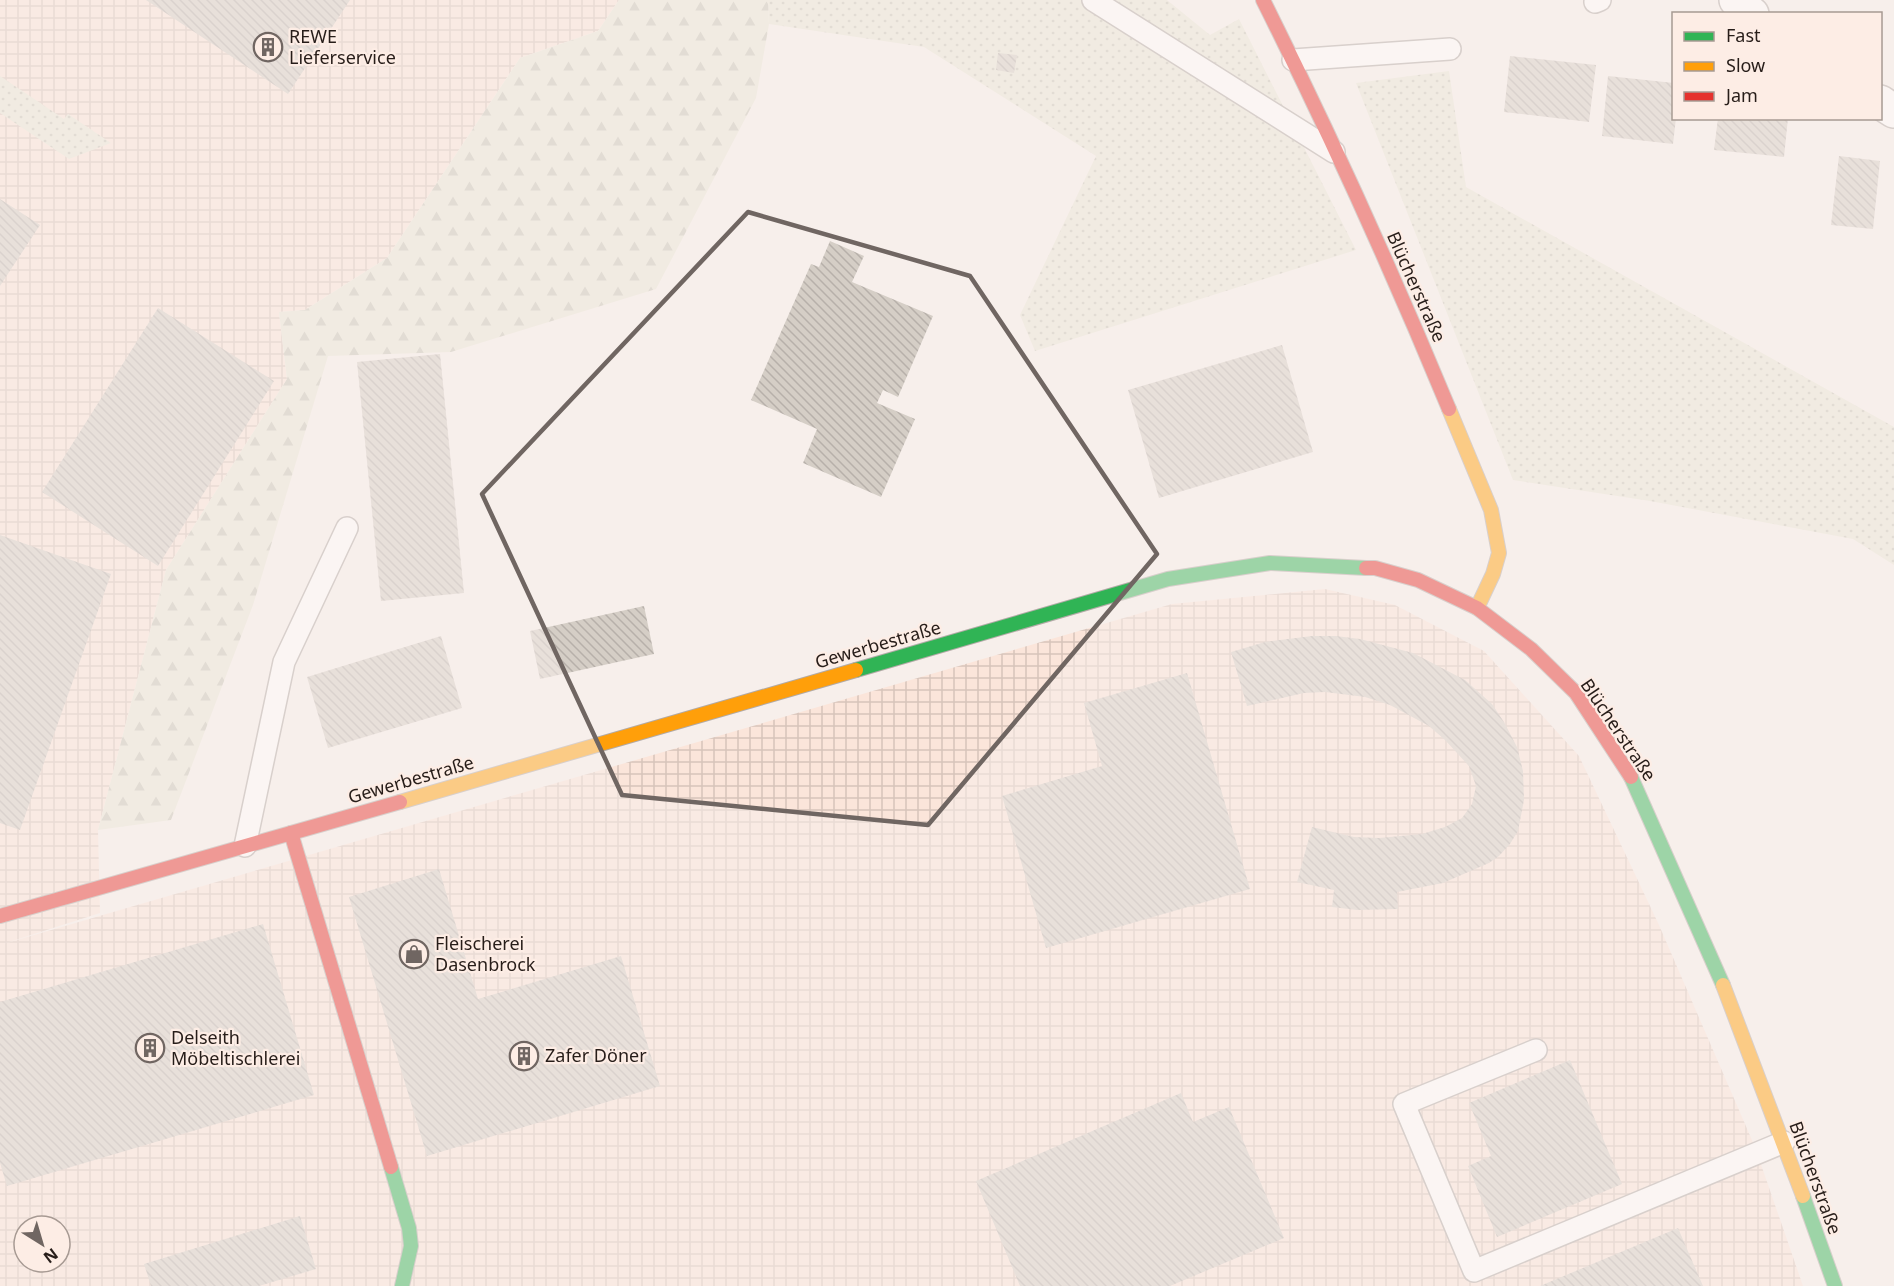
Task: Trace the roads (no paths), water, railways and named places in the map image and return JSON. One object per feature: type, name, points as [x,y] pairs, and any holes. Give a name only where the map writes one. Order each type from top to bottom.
[{"type":"street","name":"Blücherstraße","points":[[1263,0],[1414,323],[1491,510],[1498,552],[1493,574],[1477,608],[1531,650],[1576,693],[1630,774],[1734,1010],[1835,1286]]},
{"type":"street","points":[[1736,0],[1749,12]]},
{"type":"street","name":"Gewerbestraße","points":[[0,916],[1168,579],[1270,563],[1375,568],[1418,580],[1477,608]]},
{"type":"street","points":[[291,833],[409,1228],[411,1246],[402,1286]]},
{"type":"lane","points":[[1094,0],[1334,152]]},
{"type":"lane","points":[[1293,60],[1450,49]]},
{"type":"lane","points":[[245,846],[284,662],[346,528]]},
{"type":"lane","points":[[1536,1050],[1404,1104],[1474,1271],[1784,1142]]},
{"type":"place","name":"REWE Lieferservice","points":[[268,47]]},
{"type":"place","name":"Fleischerei Dasenbrock","points":[[414,954]]},
{"type":"place","name":"Delseith Möbeltischlerei","points":[[150,1048]]},
{"type":"place","name":"Zafer Döner","points":[[524,1056]]}]
